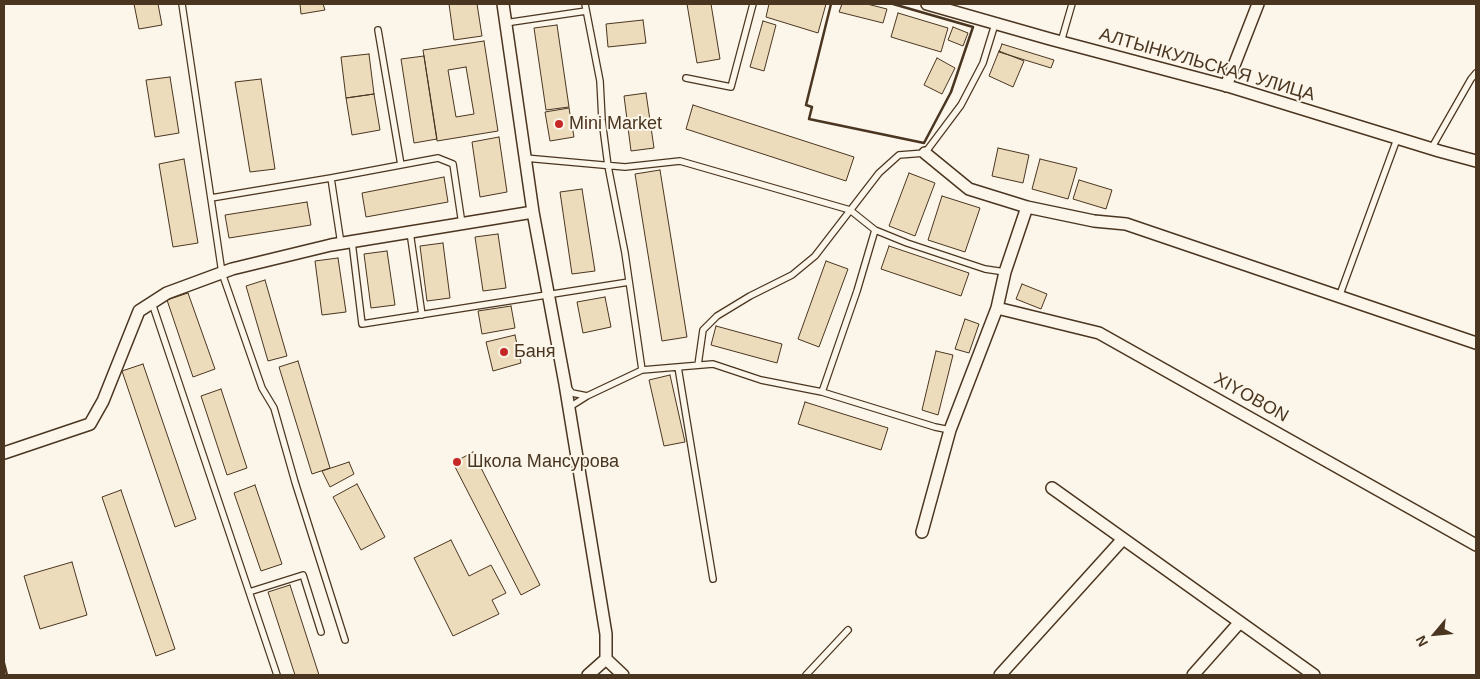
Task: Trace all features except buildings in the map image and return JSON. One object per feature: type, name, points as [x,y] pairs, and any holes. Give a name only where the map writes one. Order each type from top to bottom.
[{"type":"street","points":[[502,4],[533,212],[606,634],[606,659],[623,675]]},
{"type":"street","name":"АЛТЫНКУЛЬСКАЯ УЛИЦА","points":[[927,4],[1226,86],[1476,161]]},
{"type":"street","points":[[1226,86],[1258,4]]},
{"type":"street","points":[[925,152],[969,189],[1027,207],[1094,221],[1126,224],[1476,343]]},
{"type":"street","points":[[922,532],[950,430],[997,308],[1005,272],[1027,207]]},
{"type":"street","points":[[4,453],[90,424],[103,401],[139,312],[167,293],[222,273],[347,243],[533,212]]},
{"type":"street","name":"XIYOBON","points":[[997,308],[1099,333],[1476,545]]},
{"type":"street","points":[[1052,488],[1314,675]]},
{"type":"street","points":[[1000,675],[1123,538]]},
{"type":"street","points":[[1193,675],[1240,622]]},
{"type":"street","points":[[588,675],[606,659]]},
{"type":"lane","points":[[182,4],[222,273],[262,388],[274,408],[295,482],[345,640]]},
{"type":"lane","points":[[585,4],[600,81],[602,120],[608,166],[629,282],[642,370]]},
{"type":"lane","points":[[686,78],[731,87],[753,4]]},
{"type":"lane","points":[[1061,42],[1072,4]]},
{"type":"lane","points":[[505,23],[586,11]]},
{"type":"lane","points":[[698,365],[703,330],[717,316],[792,275],[815,256],[879,173],[899,155],[925,152],[961,105],[982,63],[995,24]]},
{"type":"lane","points":[[378,30],[401,165]]},
{"type":"lane","points":[[1431,149],[1476,73]]},
{"type":"lane","points":[[1340,297],[1397,138]]},
{"type":"lane","points":[[211,198],[438,158],[453,164],[462,224]]},
{"type":"lane","points":[[525,158],[624,167],[680,161],[850,210],[876,230],[907,244],[985,269],[1005,272]]},
{"type":"lane","points":[[331,178],[347,243],[362,324],[629,282]]},
{"type":"lane","points":[[822,392],[876,230]]},
{"type":"lane","points":[[410,232],[422,315]]},
{"type":"lane","points":[[152,303],[277,675]]},
{"type":"lane","points":[[568,408],[586,396],[642,370],[714,364],[761,380],[822,392],[950,430]]},
{"type":"lane","points":[[678,367],[713,579]]},
{"type":"lane","points":[[564,384],[572,393],[586,396]]},
{"type":"lane","points":[[249,592],[303,575],[321,632]]},
{"type":"lane","points":[[806,675],[848,630]]},
{"type":"wall","points":[[831,4],[806,105],[812,107],[809,119],[924,143],[951,92],[973,27],[893,4]]},
{"type":"wall","points":[[4,663],[7,675]]},
{"type":"place","name":"Mini Market","points":[[559,124]]},
{"type":"place","name":"Баня","points":[[504,352]]},
{"type":"place","name":"Школа Мансурова","points":[[457,462]]}]
